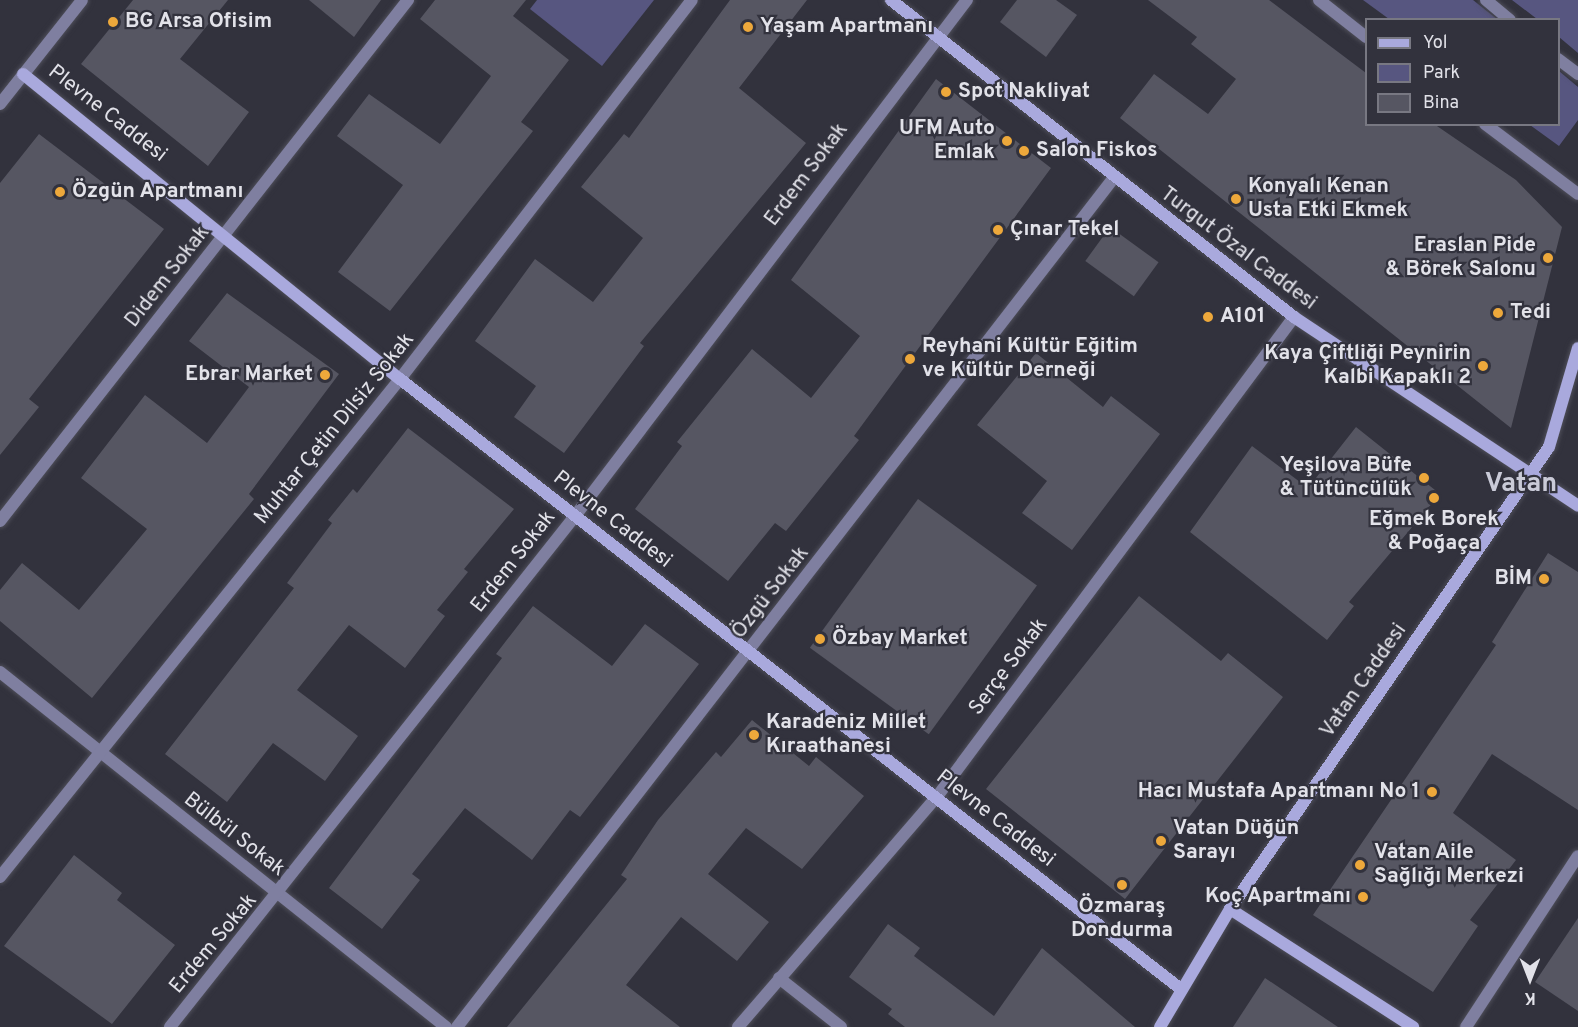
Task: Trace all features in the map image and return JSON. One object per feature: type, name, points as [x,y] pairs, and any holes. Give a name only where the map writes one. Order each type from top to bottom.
[{"type":"street","points":[[0,104],[81,0]]},
{"type":"street","name":"Didem Sokak","points":[[0,520],[227,234],[408,0]]},
{"type":"street","name":"Muhtar Çetin Dilsiz Sokak","points":[[0,877],[400,379],[692,0]]},
{"type":"street","name":"Turgut Özal Caddesi","points":[[891,0],[1113,179],[1294,317],[1578,506]]},
{"type":"street","name":"Erdem Sokak","points":[[170,1027],[279,896],[575,516],[935,37],[968,0]]},
{"type":"street","points":[[1319,0],[1365,36]]},
{"type":"street","points":[[1485,0],[1508,18]]},
{"type":"street","points":[[1560,60],[1578,74]]},
{"type":"street","name":"Plevne Caddesi","points":[[23,74],[227,234],[400,379],[1182,990]]},
{"type":"street","points":[[1488,126],[1578,194]]},
{"type":"street","name":"Özgü Sokak","points":[[457,1027],[750,652],[1113,179]]},
{"type":"street","name":"Serçe Sokak","points":[[738,1027],[936,798],[1294,317]]},
{"type":"street","name":"Vatan Caddesi","points":[[1160,1027],[1230,909],[1532,475],[1549,447],[1578,348]]},
{"type":"street","name":"Bülbül Sokak","points":[[0,672],[99,754],[446,1027]]},
{"type":"street","points":[[1466,1027],[1578,856]]},
{"type":"street","points":[[1230,909],[1413,1027]]},
{"type":"street","points":[[778,978],[841,1027]]},
{"type":"green space","points":[[537,0],[654,0],[602,66],[530,9]]},
{"type":"green space","points":[[1363,0],[1473,0],[1496,18],[1388,18]]},
{"type":"green space","points":[[1512,0],[1578,0],[1578,53],[1560,38],[1560,18],[1536,18]]},
{"type":"green space","points":[[1560,72],[1578,87],[1578,120],[1559,146],[1531,126],[1560,126]]},
{"type":"building","points":[[133,0],[228,0],[180,59],[249,112],[208,166],[81,64]]},
{"type":"building","points":[[309,0],[381,0],[354,37]]},
{"type":"building","points":[[435,0],[526,0],[513,16],[569,60],[521,122],[533,131],[390,311],[338,272],[403,185],[337,136],[369,94],[440,144],[491,76],[420,19]]},
{"type":"building","points":[[730,0],[807,0],[739,88],[806,143],[640,343],[644,346],[564,453],[514,417],[536,386],[475,341],[535,259],[593,302],[643,238],[581,187],[624,134],[629,138]]},
{"type":"building","points":[[1017,0],[1056,0],[1077,15],[1046,57],[1000,22]]},
{"type":"building","points":[[1148,0],[1269,0],[1365,72],[1365,126],[1437,126],[1516,180],[1562,227],[1511,428],[1120,118],[1154,74],[1208,114],[1236,79],[1191,44],[1197,37]]},
{"type":"building","points":[[936,79],[1051,168],[854,436],[859,440],[786,531],[775,523],[728,581],[635,509],[682,446],[677,442],[752,349],[811,398],[860,336],[791,280]]},
{"type":"building","points":[[39,134],[164,229],[29,399],[39,407],[0,455],[0,183]]},
{"type":"building","points":[[1110,227],[1159,262],[1134,296],[1085,261]]},
{"type":"building","points":[[227,293],[339,374],[249,494],[254,499],[92,698],[0,621],[0,590],[22,563],[79,610],[147,529],[81,478],[145,395],[207,443],[249,387],[189,341]]},
{"type":"building","points":[[1036,353],[1103,407],[1111,396],[1160,434],[1072,550],[1022,513],[1047,481],[977,425]]},
{"type":"building","points":[[1356,427],[1440,494],[1349,602],[1354,606],[1327,640],[1190,532],[1252,446],[1308,488]]},
{"type":"building","points":[[408,428],[514,509],[464,569],[468,572],[437,610],[445,616],[405,668],[349,625],[297,690],[358,736],[325,781],[273,743],[227,802],[165,754],[294,588],[287,583],[332,523],[328,520],[353,489],[357,493]]},
{"type":"building","points":[[918,499],[1037,585],[929,734],[810,648]]},
{"type":"building","points":[[1548,553],[1578,572],[1578,810],[1492,754],[1453,813],[1516,860],[1470,920],[1478,926],[1433,992],[1313,915],[1496,645],[1492,642]]},
{"type":"building","points":[[1139,596],[1221,661],[1228,653],[1283,697],[1125,899],[986,789]]},
{"type":"building","points":[[533,606],[612,666],[645,624],[699,664],[580,817],[570,810],[532,860],[465,808],[412,874],[420,880],[382,929],[329,888],[502,658],[496,654]]},
{"type":"building","points":[[752,720],[809,766],[816,757],[864,796],[802,869],[746,828],[708,874],[769,922],[737,961],[681,917],[626,985],[680,1027],[507,1027],[627,879],[621,875],[658,820],[716,752],[721,757]]},
{"type":"building","points":[[74,855],[122,893],[117,900],[175,945],[112,1024],[4,946]]},
{"type":"building","points":[[1578,918],[1578,1011],[1535,982]]},
{"type":"building","points":[[888,924],[920,948],[914,956],[994,1016],[1042,948],[1135,1027],[905,1027],[888,1014],[892,1009],[849,977]]},
{"type":"building","points":[[1265,978],[1338,1027],[1233,1027]]},
{"type":"place","name":"BG Arsa Ofisim","points":[[113,22]]},
{"type":"place","name":"Yaşam Apartmanı","points":[[748,27]]},
{"type":"place","name":"Spot Nakliyat","points":[[946,92]]},
{"type":"place","name":"UFM Auto Emlak","points":[[1007,141]]},
{"type":"place","name":"Salon Fiskos","points":[[1024,151]]},
{"type":"place","name":"Özgün Apartmanı","points":[[60,192]]},
{"type":"place","name":"Konyalı Kenan Usta Etki Ekmek","points":[[1236,199]]},
{"type":"place","name":"Çınar Tekel","points":[[998,230]]},
{"type":"place","name":"Eraslan Pide & Börek Salonu","points":[[1548,258]]},
{"type":"place","name":"Tedi","points":[[1498,313]]},
{"type":"place","name":"A101","points":[[1208,317]]},
{"type":"place","name":"Reyhani Kültür Eğitim ve Kültür Derneği","points":[[910,359]]},
{"type":"place","name":"Kaya Çiftliği Peynirin Kalbi Kapaklı 2","points":[[1483,366]]},
{"type":"place","name":"Ebrar Market","points":[[325,375]]},
{"type":"place","name":"Yeşilova Büfe & Tütüncülük","points":[[1424,478]]},
{"type":"place","name":"Eğmek Borek & Poğaça","points":[[1434,498]]},
{"type":"place","name":"BİM","points":[[1544,579]]},
{"type":"place","name":"Özbay Market","points":[[820,639]]},
{"type":"place","name":"Karadeniz Millet Kıraathanesi","points":[[754,735]]},
{"type":"place","name":"Hacı Mustafa Apartmanı No 1","points":[[1432,792]]},
{"type":"place","name":"Vatan Düğün Sarayı","points":[[1161,841]]},
{"type":"place","name":"Vatan Aile Sağlığı Merkezi","points":[[1360,865]]},
{"type":"place","name":"Özmaraş Dondurma","points":[[1122,885]]},
{"type":"place","name":"Koç Apartmanı","points":[[1363,897]]},
{"type":"district","name":"Vatan","points":[[1521,485]]}]
